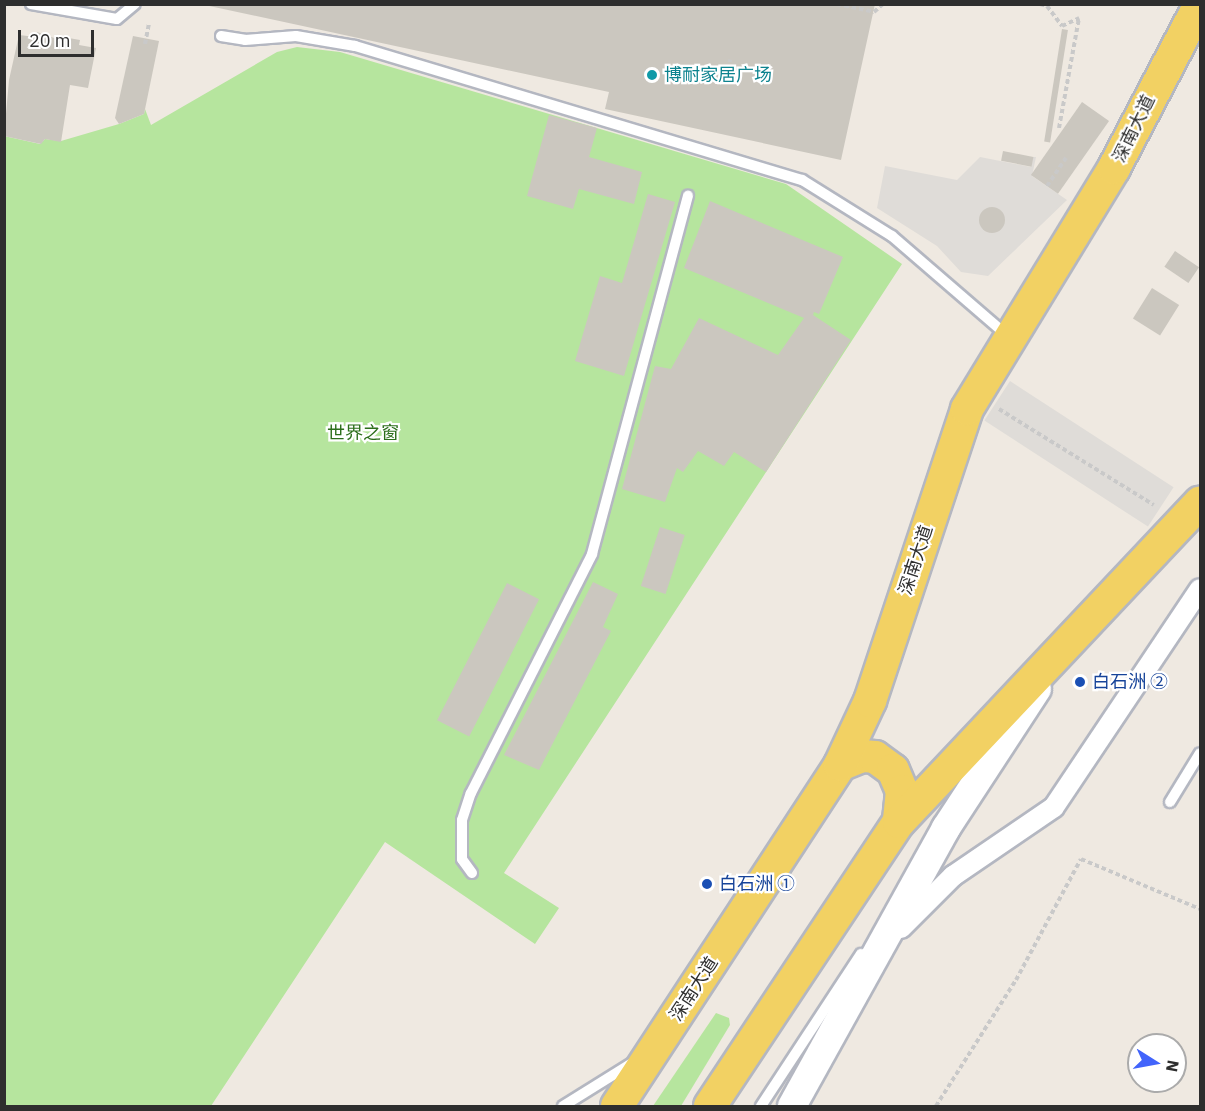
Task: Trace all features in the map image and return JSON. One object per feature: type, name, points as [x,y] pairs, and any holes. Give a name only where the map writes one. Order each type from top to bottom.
[{"type":"main road","name":"深南大道","points":[[617,1107],[840,765],[870,701],[959,428],[1008,337],[1114,168],[1200,4]]},
{"type":"main road","points":[[710,1107],[899,822],[1071,636],[1200,503]]},
{"type":"main road","points":[[792,1107],[877,957],[946,828],[1071,636]]},
{"type":"main road","points":[[840,765],[862,756],[874,757],[893,770],[902,791],[899,822]]},
{"type":"street","points":[[877,957],[934,893],[1041,817],[1069,790],[1200,589]]},
{"type":"lane","points":[[31,4],[117,19],[135,4]]},
{"type":"lane","points":[[221,36],[245,40],[296,36],[355,46],[802,180],[892,236],[1008,337]]},
{"type":"lane","points":[[472,873],[462,860],[462,820],[471,793],[592,554],[688,195]]},
{"type":"lane","points":[[1170,802],[1200,753]]},
{"type":"lane","points":[[761,1107],[946,828]]},
{"type":"lane","points":[[563,1107],[655,1049]]},
{"type":"path","points":[[837,4],[874,12],[882,4]]},
{"type":"path","points":[[1040,4],[1047,6],[1062,26],[1079,18],[1059,128]]},
{"type":"path","points":[[145,44],[149,24]]},
{"type":"path","points":[[725,84],[730,60]]},
{"type":"path","points":[[1047,186],[1066,158]]},
{"type":"path","points":[[999,408],[1154,506]]},
{"type":"path","points":[[936,1107],[1016,980],[1081,859],[1200,909]]},
{"type":"green space","name":"世界之窗","points":[[297,47],[340,52],[786,184],[902,264],[504,873],[559,908],[535,944],[385,842],[211,1106],[5,1106],[4,136],[40,144],[45,139],[61,141],[119,124],[144,114],[145,109],[151,125],[277,52]]},
{"type":"green space","points":[[716,1013],[729,1018],[730,1025],[681,1106],[653,1106]]},
{"type":"shaded area","points":[[980,157],[1031,167],[1033,157],[1036,157],[1032,176],[1067,200],[988,276],[961,272],[937,246],[877,208],[885,166],[957,180]]},
{"type":"shaded area","points":[[1010,381],[1174,487],[1148,527],[984,420]]},
{"type":"building","name":"博耐家居广场","points":[[200,4],[875,4],[841,160],[605,109],[609,92]]},
{"type":"building","points":[[1062,29],[1068,30],[1050,143],[1044,142]]},
{"type":"building","points":[[37,32],[63,41],[63,37],[80,40],[79,45],[96,48],[88,88],[70,85],[61,142],[45,139],[41,144],[4,136],[9,80],[19,35],[36,37]]},
{"type":"building","points":[[133,36],[159,41],[144,114],[119,124],[115,118]]},
{"type":"building","points":[[1082,102],[1109,121],[1058,194],[1031,175]]},
{"type":"building","points":[[549,115],[597,128],[589,157],[642,172],[634,204],[579,189],[573,209],[527,196]]},
{"type":"building","points":[[1003,151],[1033,157],[1032,167],[1001,161]]},
{"type":"building","points":[[648,194],[675,202],[624,376],[575,361],[600,276],[622,283]]},
{"type":"building","points":[[710,201],[843,257],[819,314],[814,312],[813,315],[851,340],[766,472],[734,452],[724,466],[698,451],[683,472],[677,468],[665,502],[622,489],[655,366],[671,369],[699,318],[778,355],[804,318],[684,268]]},
{"type":"building","points":[[992,207],[1001,211],[1005,220],[1001,229],[992,233],[983,229],[979,220],[983,211]]},
{"type":"building","points":[[1175,251],[1199,267],[1188,283],[1164,267]]},
{"type":"building","points":[[1152,288],[1179,305],[1160,335],[1133,319]]},
{"type":"building","points":[[660,527],[685,535],[666,594],[641,586]]},
{"type":"building","points":[[593,582],[618,594],[603,627],[611,631],[539,770],[504,755]]},
{"type":"building","points":[[507,583],[539,599],[469,737],[437,720]]},
{"type":"place","name":"博耐家居广场","points":[[652,75]]},
{"type":"place","name":"白石洲 ②","points":[[1080,682]]},
{"type":"place","name":"白石洲 ①","points":[[707,884]]}]
